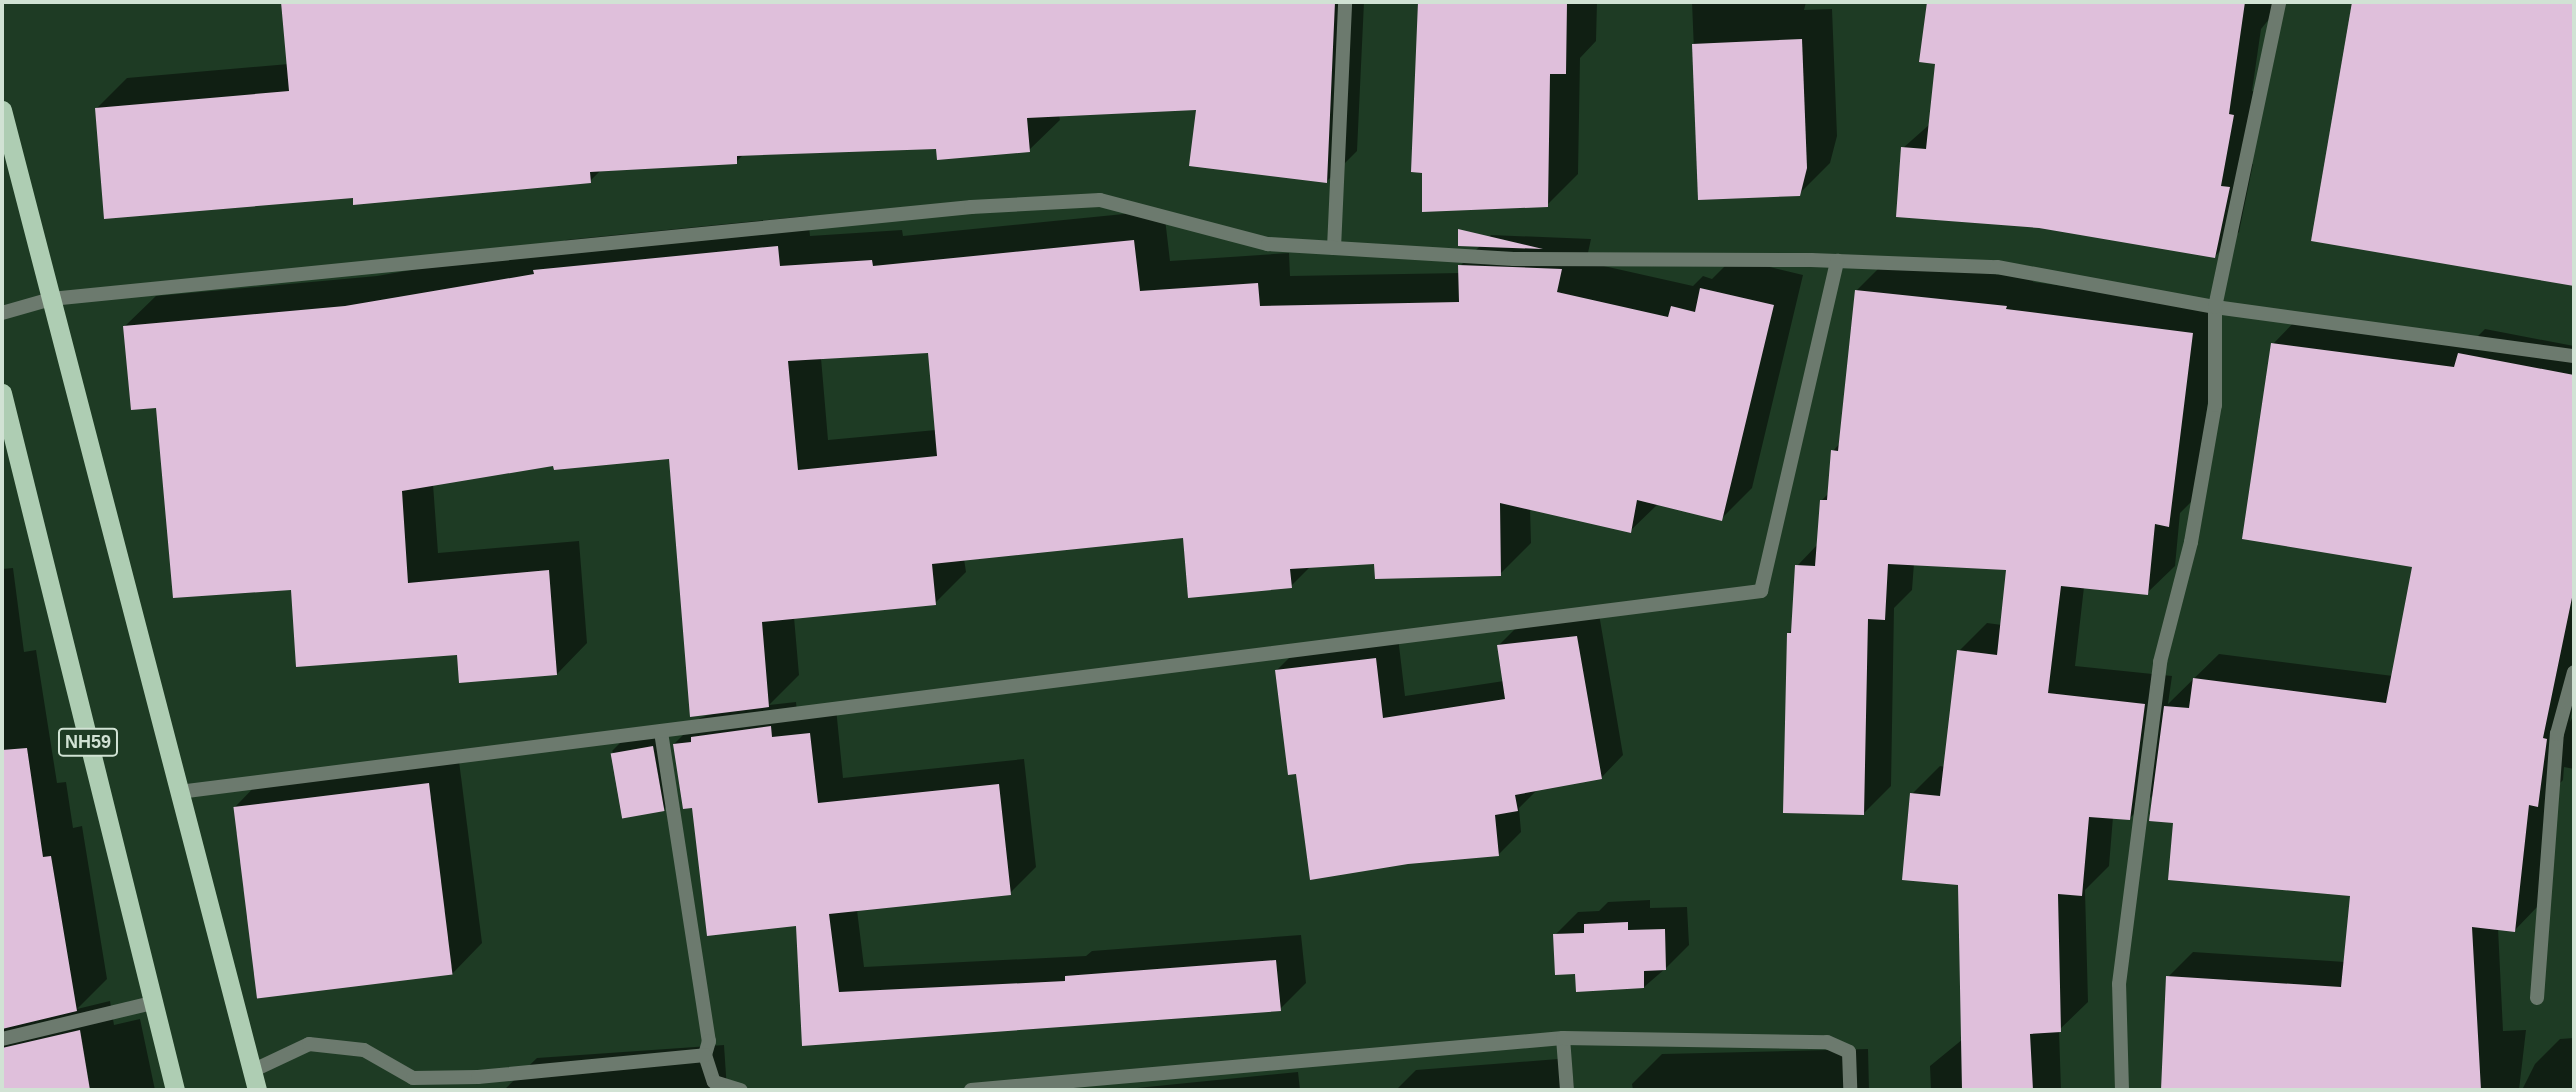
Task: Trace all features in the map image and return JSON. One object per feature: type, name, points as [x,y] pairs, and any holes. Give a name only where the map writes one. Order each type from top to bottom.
[{"type":"highway","points":[[2,110],[255,1081]]},
{"type":"highway","name":"NH59","points":[[2,393],[156,1002],[175,1090]]},
{"type":"street","points":[[1335,248],[1345,2]]},
{"type":"street","points":[[2122,1090],[2119,984],[2160,662],[2191,542],[2215,405],[2215,307],[2279,2]]},
{"type":"street","points":[[2,313],[51,299],[971,207],[1100,200],[1268,244],[1514,259],[1837,261],[1997,267],[2215,307],[2574,356]]},
{"type":"street","points":[[179,792],[1761,591],[1837,261]]},
{"type":"street","points":[[2537,998],[2557,734],[2574,673]]},
{"type":"street","points":[[661,732],[709,1041],[705,1055],[714,1082],[741,1090]]},
{"type":"street","points":[[2,1039],[156,1002]]},
{"type":"street","points":[[971,1090],[1563,1038],[1827,1042],[1849,1052],[1850,1090]]},
{"type":"street","points":[[1563,1038],[1567,1090]]},
{"type":"street","points":[[255,1081],[309,1044],[364,1050],[413,1078],[478,1077],[705,1055]]},
{"type":"building","points":[[281,2],[1335,2],[1327,183],[1189,166],[1196,110],[1027,118],[1030,152],[937,160],[936,149],[737,156],[737,164],[590,172],[591,183],[353,205],[353,198],[104,219],[95,108],[289,91]]},
{"type":"building","points":[[1418,2],[1567,2],[1566,74],[1550,74],[1548,207],[1422,212],[1422,173],[1411,172]]},
{"type":"building","points":[[1927,2],[2245,2],[2229,114],[2234,115],[2221,186],[2230,187],[2215,258],[2039,228],[1896,217],[1901,147],[1926,149],[1935,64],[1919,62]]},
{"type":"building","points":[[2352,2],[2574,2],[2574,286],[2311,241]]},
{"type":"building","points":[[1802,39],[1807,168],[1800,196],[1698,200],[1692,44]]},
{"type":"building","points":[[1458,229],[1543,249],[1458,246]]},
{"type":"building","points":[[1134,240],[1140,291],[1258,283],[1260,306],[1459,302],[1458,265],[1562,269],[1557,292],[1668,317],[1671,306],[1695,312],[1700,288],[1774,305],[1722,521],[1637,500],[1631,533],[1500,503],[1501,576],[1375,579],[1374,564],[1290,569],[1292,588],[1188,598],[1183,538],[932,564],[936,605],[762,622],[769,707],[690,717],[669,459],[554,470],[553,466],[402,491],[408,583],[549,570],[557,675],[459,683],[457,655],[296,667],[291,590],[173,598],[156,408],[131,410],[123,326],[345,306],[534,274],[533,270],[778,246],[780,266],[872,260],[873,266]],"holes":[[[928,353],[937,456],[798,470],[788,361]]]},
{"type":"building","points":[[1855,290],[2007,306],[2006,309],[2193,333],[2169,527],[2155,524],[2148,595],[2061,586],[2048,693],[2145,704],[2130,820],[2089,817],[2082,896],[2058,894],[2061,1032],[2030,1034],[2033,1090],[1962,1090],[1958,885],[1902,880],[1910,793],[1940,796],[1957,650],[1997,655],[2006,570],[1888,564],[1885,620],[1868,619],[1864,815],[1783,813],[1787,633],[1791,633],[1795,565],[1815,566],[1820,500],[1827,500],[1831,450],[1838,451]]},
{"type":"building","points":[[2271,343],[2454,367],[2458,353],[2574,375],[2574,588],[2543,738],[2547,739],[2538,807],[2529,805],[2515,932],[2472,927],[2481,1090],[2161,1090],[2166,976],[2341,987],[2350,896],[2168,880],[2173,823],[2149,821],[2164,706],[2189,708],[2193,678],[2386,703],[2412,567],[2242,539]]},
{"type":"building","points":[[1577,636],[1602,779],[1515,795],[1518,811],[1495,815],[1499,856],[1408,864],[1310,880],[1296,774],[1288,775],[1275,670],[1376,658],[1383,718],[1505,699],[1497,645]]},
{"type":"building","points":[[771,726],[772,737],[810,733],[818,803],[999,784],[1011,895],[829,914],[839,992],[1065,981],[1065,976],[1276,960],[1281,1011],[802,1046],[796,926],[707,936],[692,808],[683,809],[673,744],[691,742],[691,737]]},
{"type":"building","points":[[653,746],[664,811],[622,818],[611,753]]},
{"type":"building","points":[[27,748],[43,857],[51,856],[77,1011],[2,1029],[2,750]]},
{"type":"building","points":[[429,783],[453,975],[257,999],[233,807]]},
{"type":"building","points":[[1628,922],[1628,930],[1665,929],[1666,970],[1644,971],[1644,988],[1576,992],[1575,974],[1555,975],[1553,934],[1584,933],[1584,924]]},
{"type":"building","points":[[80,1030],[90,1090],[2,1090],[2,1048]]}]
